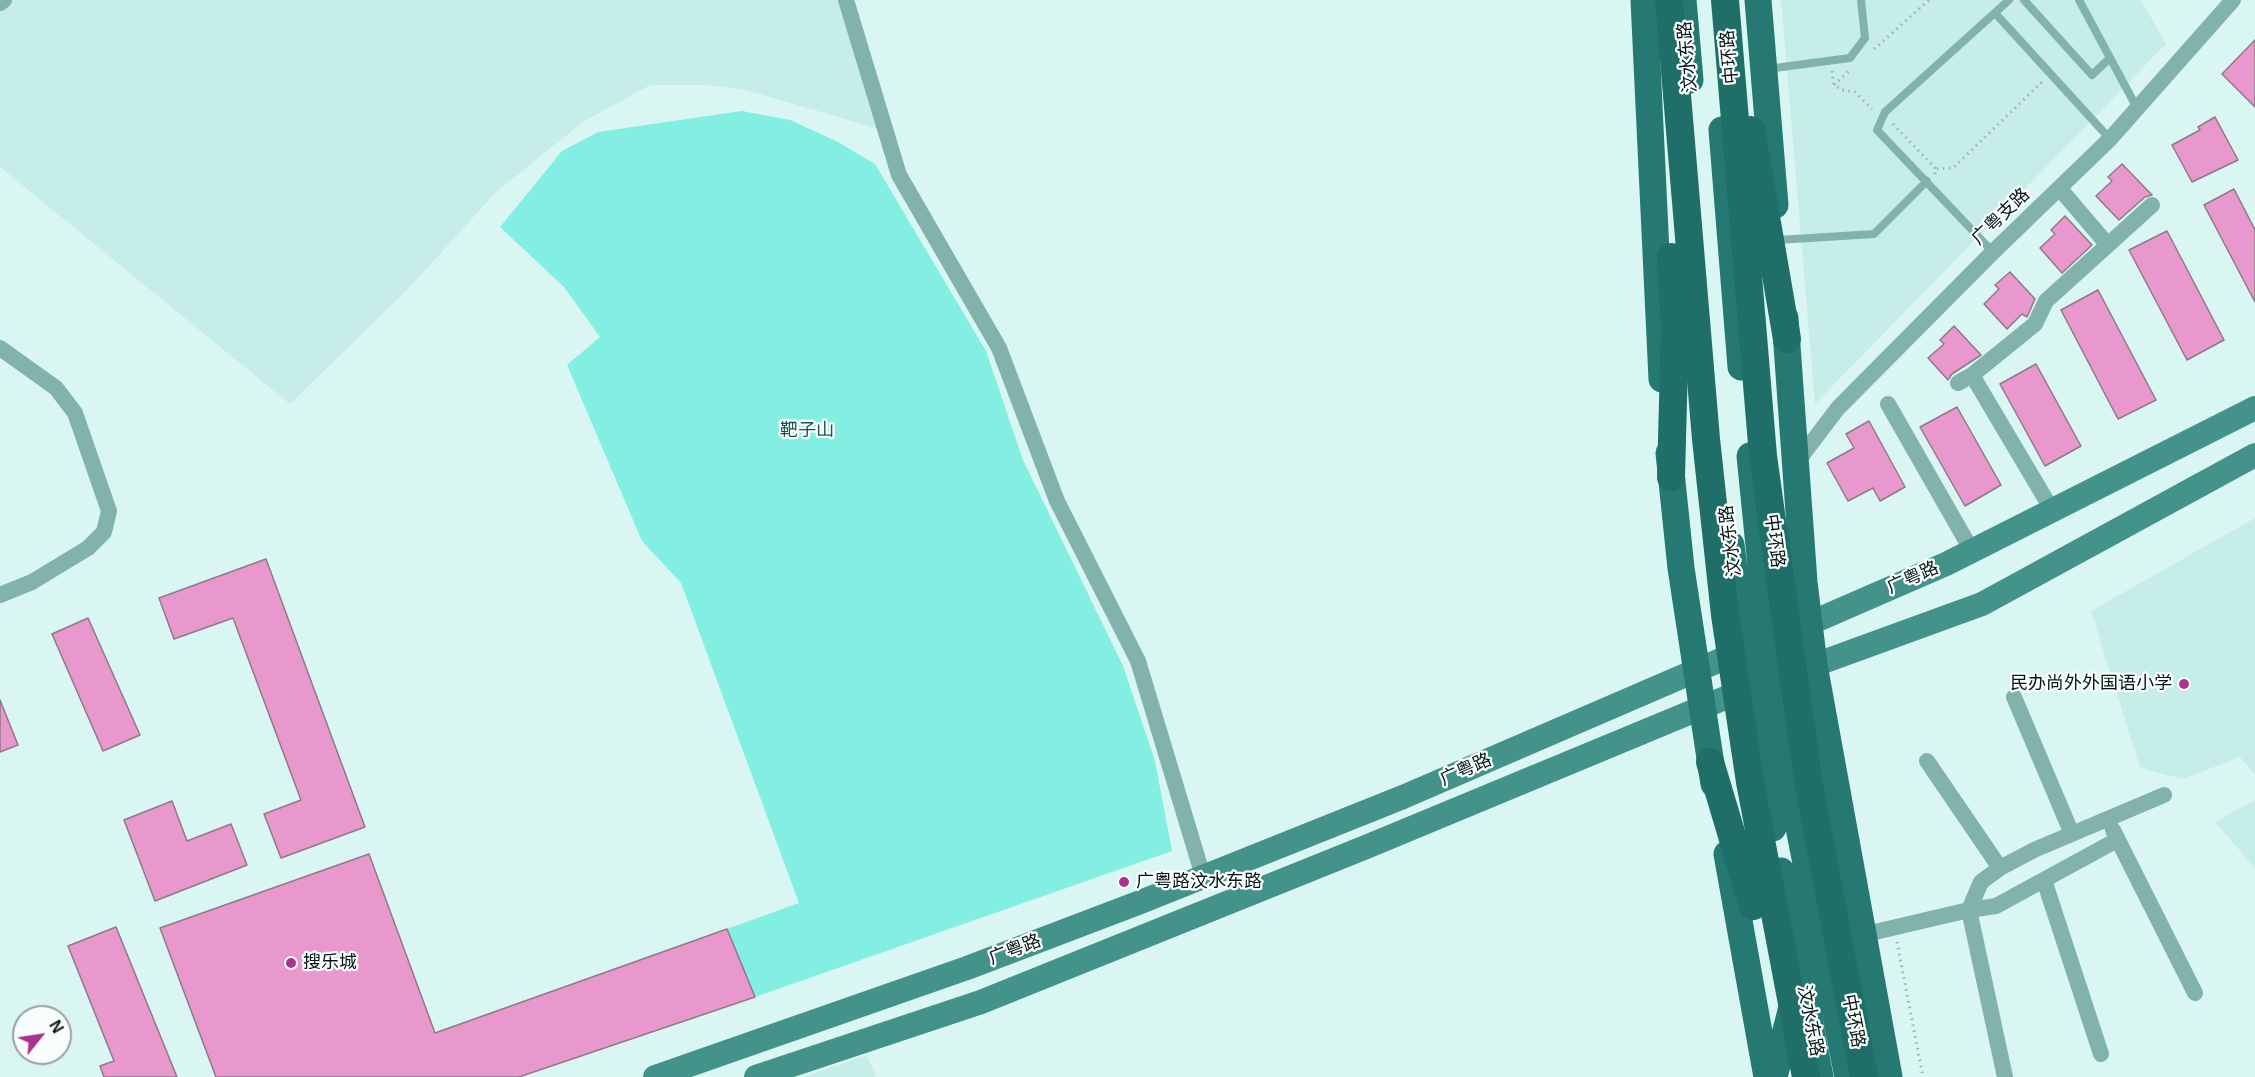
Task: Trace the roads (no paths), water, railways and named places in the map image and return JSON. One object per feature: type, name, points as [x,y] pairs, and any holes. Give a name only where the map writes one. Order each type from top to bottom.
[{"type":"highway","points":[[1657,0],[1675,326],[1671,477]]},
{"type":"highway","points":[[1669,0],[1706,439],[1725,615],[1750,782],[1806,1077]]},
{"type":"highway","name":"中环路","points":[[1725,0],[1763,456],[1808,780],[1864,1077]]},
{"type":"highway","points":[[1742,0],[1787,339]]},
{"type":"highway","points":[[1710,762],[1753,906],[1787,1077]]},
{"type":"main road","points":[[1644,0],[1663,404],[1681,568],[1710,762],[1767,1077]]},
{"type":"main road","name":"汶水东路","points":[[1683,0],[1731,545],[1750,688],[1775,841],[1820,1077]]},
{"type":"main road","name":"汶水东路","points":[[1713,0],[1743,384],[1764,596],[1793,797],[1848,1077]]},
{"type":"main road","points":[[1758,0],[1764,70],[1759,123],[1778,240],[1809,625],[1814,665],[1889,1077]]},
{"type":"main road","points":[[1715,37],[1759,123]]},
{"type":"main road","points":[[1656,262],[1709,315]]},
{"type":"main road","name":"广粤路","points":[[655,1077],[967,968],[1138,903],[1403,797],[1696,669],[1809,625],[1972,551],[2255,408]]},
{"type":"main road","name":"广粤路","points":[[756,1077],[981,1002],[1366,847],[1702,707],[1982,604],[2255,455]]},
{"type":"main road","points":[[1774,1077],[1801,973]]},
{"type":"street","points":[[0,3],[4,0]]},
{"type":"street","points":[[846,0],[899,175],[999,348],[1057,501],[1138,661],[1203,876]]},
{"type":"street","name":"广粤支路","points":[[1797,462],[1838,408],[1993,252],[2110,139],[2233,0]]},
{"type":"street","points":[[2060,189],[2107,244]]},
{"type":"street","points":[[2052,510],[1965,379],[2035,324],[2046,301],[2152,205]]},
{"type":"street","points":[[0,348],[56,388],[75,413],[109,512],[104,532],[88,548],[32,582],[0,595]]},
{"type":"street","points":[[1888,404],[1972,551]]},
{"type":"street","points":[[2014,697],[2072,834]]},
{"type":"street","points":[[1928,761],[2000,868]]},
{"type":"street","points":[[2005,1077],[1969,910],[1981,882],[2000,868],[2034,850],[2164,795]]},
{"type":"street","points":[[2108,818],[2194,993]]},
{"type":"street","points":[[1862,935],[1969,910],[1996,906],[2117,840]]},
{"type":"street","points":[[2044,880],[2101,1054]]},
{"type":"lane","points":[[1764,70],[1850,58],[1865,38],[1861,0]]},
{"type":"lane","points":[[1993,252],[1877,130],[1885,112],[2009,0]]},
{"type":"lane","points":[[2024,0],[2092,75],[2110,58]]},
{"type":"lane","points":[[2079,0],[2137,108]]},
{"type":"lane","points":[[1995,13],[2110,139]]},
{"type":"lane","points":[[1778,240],[1874,234],[1930,184]]},
{"type":"place","name":"民办尚外外国语小学","points":[[2184,684]]},
{"type":"place","name":"广粤路汶水东路","points":[[1124,882]]},
{"type":"place","name":"搜乐城","points":[[291,963]]},
{"type":"park label","name":"靶子山","points":[[807,431]]}]
